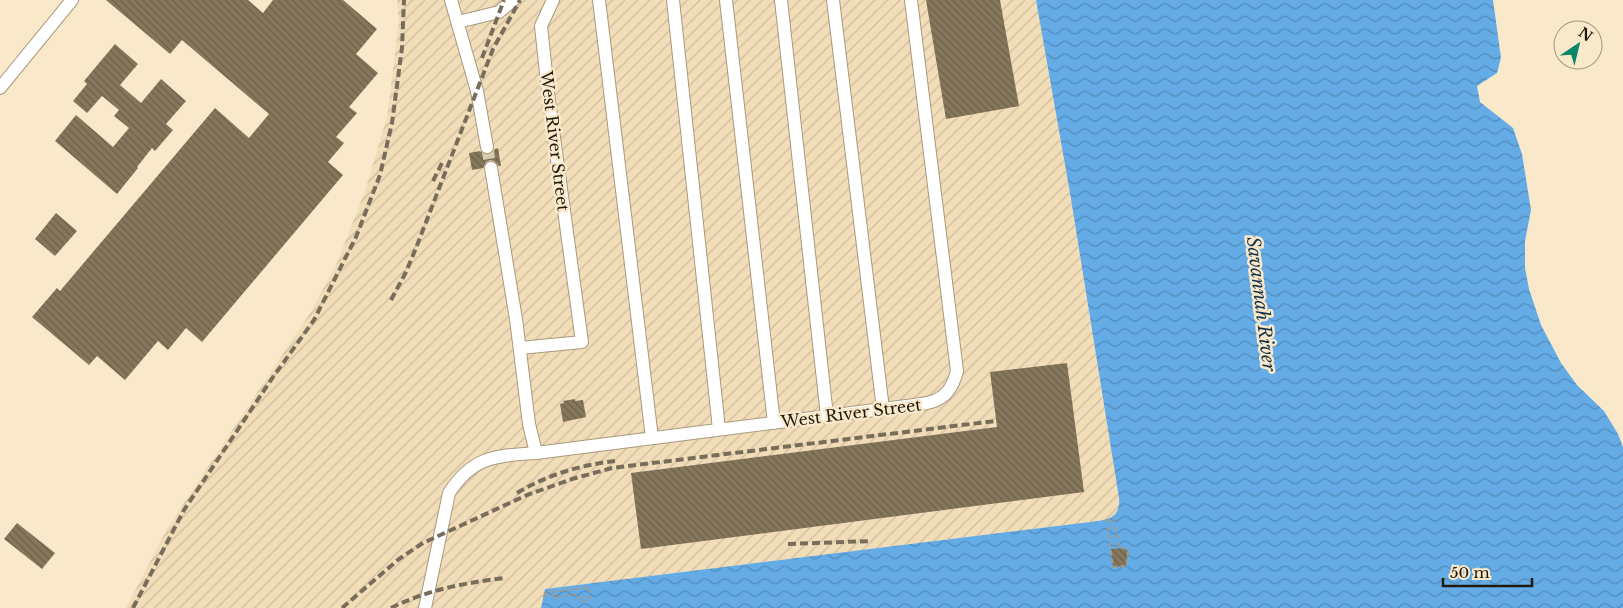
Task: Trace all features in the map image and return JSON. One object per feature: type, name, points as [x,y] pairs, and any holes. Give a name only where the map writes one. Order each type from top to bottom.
[{"type":"street","points":[[0,88],[72,0]]},
{"type":"street","points":[[451,0],[476,91],[487,147]]},
{"type":"street","points":[[458,22],[499,12],[513,0]]},
{"type":"street","name":"West River Street","points":[[520,348],[582,342],[549,102],[541,26],[553,0]]},
{"type":"street","points":[[599,0],[652,438]]},
{"type":"street","points":[[673,0],[719,429]]},
{"type":"street","points":[[726,0],[774,423]]},
{"type":"street","points":[[781,0],[827,416]]},
{"type":"street","points":[[834,0],[883,409]]},
{"type":"street","name":"West River Street","points":[[425,608],[449,493],[458,480],[473,466],[496,456],[536,453],[883,409],[934,402],[944,396],[954,383],[957,371],[911,0]]},
{"type":"street","points":[[491,168],[505,244],[529,424],[536,453]]},
{"type":"path","points":[[1107,519],[1113,567],[1126,566],[1128,551],[1120,548],[1113,516]]},
{"type":"path","points":[[588,587],[590,597],[588,597],[589,600],[580,601],[579,594],[557,597],[556,595],[544,595],[588,587]]},
{"type":"shaded area","points":[[397,0],[1036,0],[1071,199],[1119,498],[1119,507],[1115,515],[1108,519],[1090,522],[545,589],[541,608],[126,608],[168,527],[310,313],[336,265],[365,191],[387,117],[399,22]]},
{"type":"water","name":"Savannah River","points":[[1036,0],[1493,0],[1501,58],[1497,73],[1477,86],[1480,102],[1513,128],[1522,154],[1531,210],[1525,241],[1525,268],[1529,289],[1541,325],[1561,363],[1577,385],[1604,411],[1618,434],[1623,447],[1623,608],[541,608],[545,589],[1096,521],[1107,519],[1115,514],[1118,510],[1119,498],[1071,199]]},
{"type":"building","points":[[106,0],[248,0],[263,13],[273,0],[343,0],[377,29],[356,54],[378,73],[349,107],[357,113],[336,137],[344,143],[328,162],[343,175],[202,342],[186,328],[168,350],[158,341],[125,380],[97,356],[89,365],[32,317],[57,288],[60,291],[215,108],[249,138],[269,114],[182,40],[170,54]]},
{"type":"building","points":[[926,0],[1000,0],[1019,106],[946,119]]},
{"type":"building","points":[[115,44],[138,64],[120,85],[141,103],[161,79],[186,101],[166,124],[173,130],[155,151],[152,148],[117,194],[55,141],[76,115],[113,147],[129,128],[114,116],[119,110],[102,96],[87,113],[73,101],[87,84],[84,81]]},
{"type":"building","points":[[498,148],[501,166],[490,160],[486,162],[483,168],[472,170],[469,153],[480,151],[488,155]]},
{"type":"building","points":[[56,213],[77,231],[55,256],[35,239]]},
{"type":"building","points":[[1067,363],[1084,492],[641,549],[631,473],[997,427],[990,372]]},
{"type":"building","points":[[575,399],[575,401],[583,400],[586,417],[563,422],[560,404],[564,403],[563,401]]},
{"type":"building","points":[[17,523],[55,553],[42,569],[4,539]]},
{"type":"building","points":[[1123,548],[1128,551],[1126,566],[1113,567],[1111,549]]},
{"type":"tunnel","points":[[487,147],[491,168]]},
{"type":"railway","points":[[133,608],[184,510],[273,377],[314,320],[356,237],[380,175],[392,123],[402,48],[404,0]]},
{"type":"railway","points":[[482,58],[504,0]]},
{"type":"railway","points":[[391,300],[416,248],[493,49],[520,0]]},
{"type":"railway","points":[[433,181],[443,161]]},
{"type":"railway","points":[[342,608],[399,559],[423,543],[527,495],[572,479],[612,468],[995,421]]},
{"type":"railway","points":[[517,493],[540,481],[564,472],[589,465],[615,461]]},
{"type":"railway","points":[[788,544],[872,541]]},
{"type":"railway","points":[[391,608],[418,596],[446,588],[504,578]]}]
